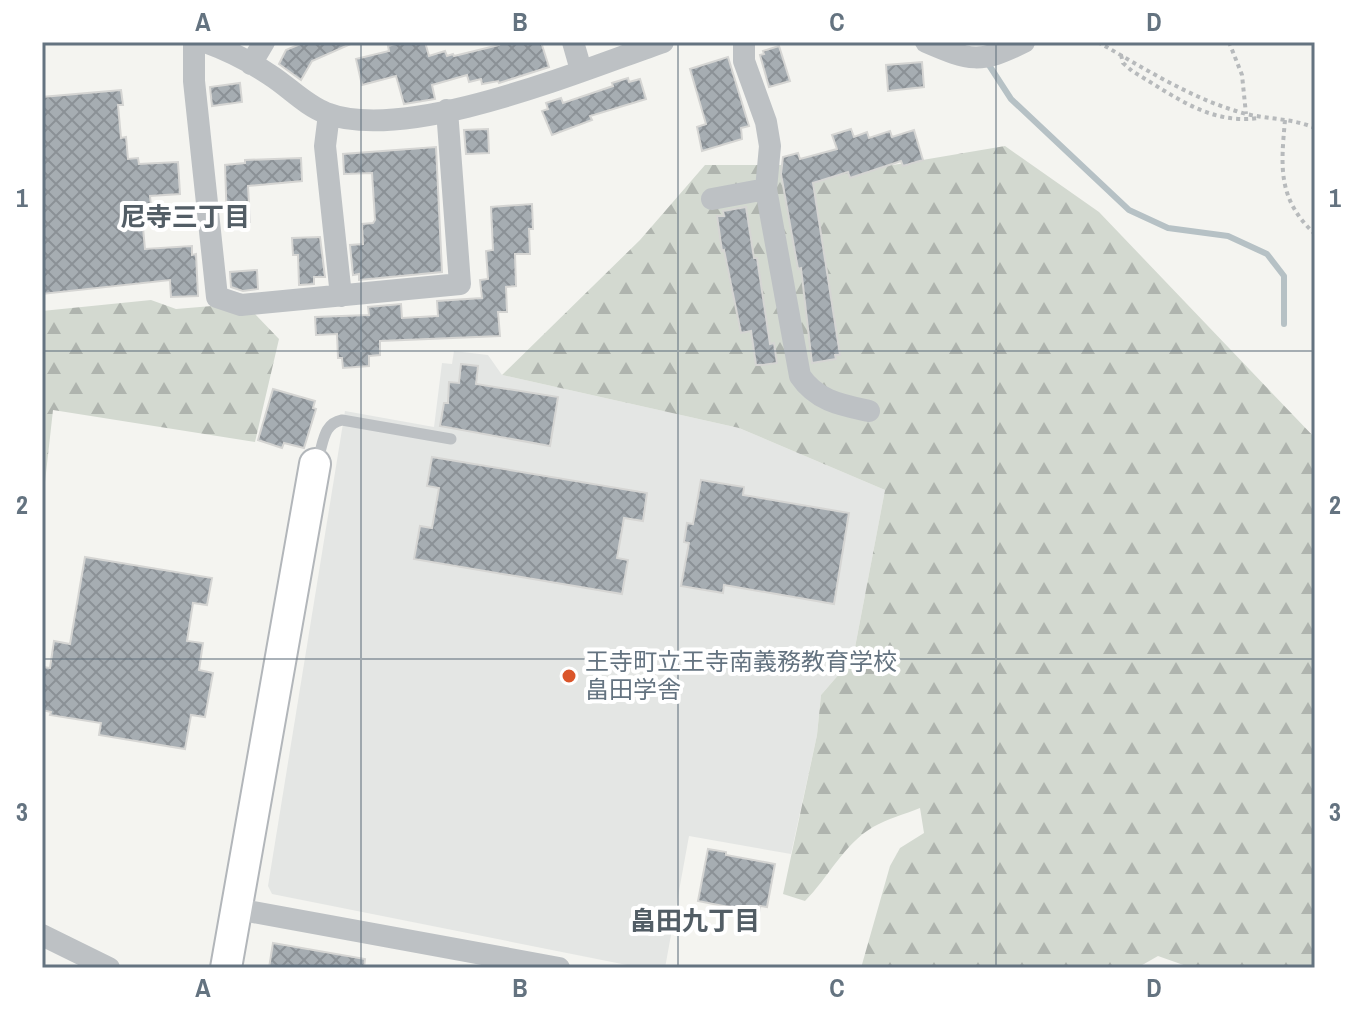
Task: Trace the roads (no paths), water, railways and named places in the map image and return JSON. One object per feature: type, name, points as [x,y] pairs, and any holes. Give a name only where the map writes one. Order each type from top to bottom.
[{"type":"street","points":[[194,42],[194,81],[217,297],[241,305],[460,284],[447,110]]},
{"type":"street","points":[[205,42],[251,64],[329,114],[362,122],[379,122],[488,101],[663,42]]},
{"type":"street","points":[[251,64],[264,42]]},
{"type":"street","points":[[573,42],[581,70]]},
{"type":"street","points":[[744,42],[744,61],[768,134],[770,146],[766,189],[800,376],[810,391],[831,403],[869,411]]},
{"type":"street","points":[[926,42],[958,56],[983,58],[1024,42]]},
{"type":"street","points":[[329,114],[325,146],[341,296]]},
{"type":"street","points":[[712,199],[766,189]]},
{"type":"street","points":[[226,968],[315,464]]},
{"type":"street","points":[[237,909],[559,968]]},
{"type":"street","points":[[42,935],[109,968]]},
{"type":"lane","points":[[315,464],[322,450],[326,428],[333,421],[451,439]]},
{"type":"waterway","points":[[987,62],[1011,99],[1129,210],[1168,228],[1228,236],[1267,254],[1284,276],[1284,324]]},
{"type":"place","name":"王寺町立王寺南義務教育学校 畠田学舎","points":[[569,676]]},
{"type":"district","name":"尼寺三丁目","points":[[185,217]]},
{"type":"district","name":"畠田九丁目","points":[[695,921]]}]
